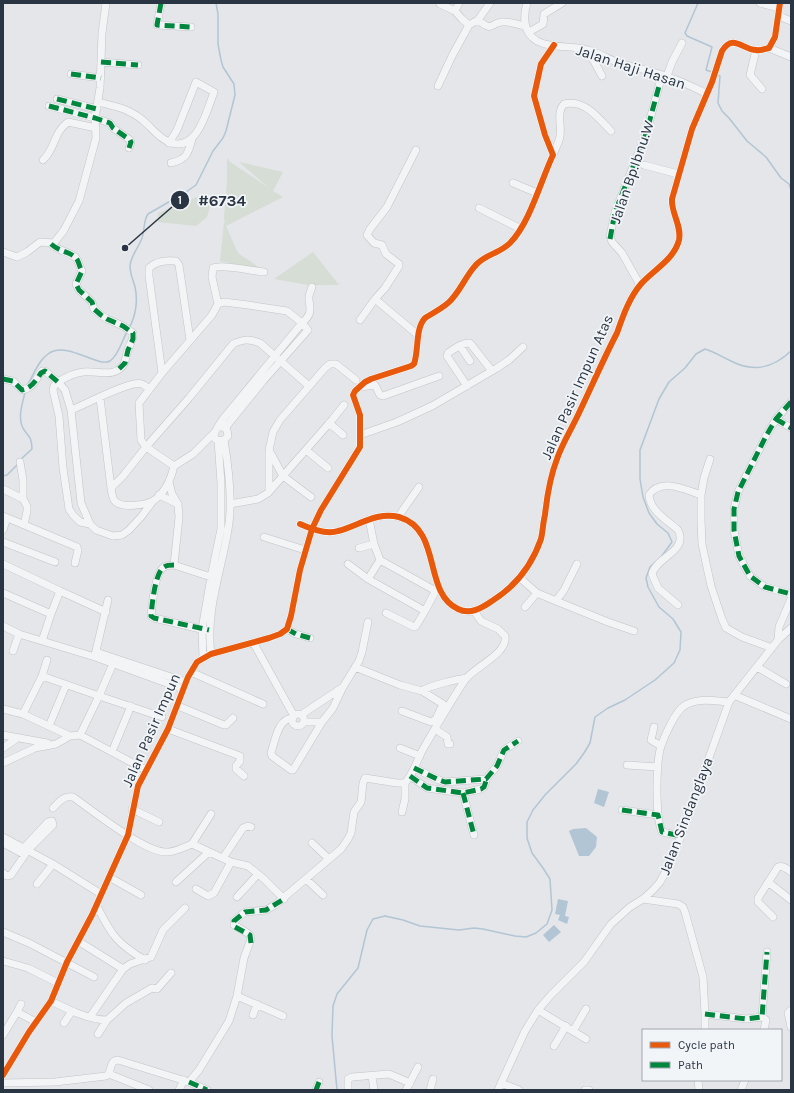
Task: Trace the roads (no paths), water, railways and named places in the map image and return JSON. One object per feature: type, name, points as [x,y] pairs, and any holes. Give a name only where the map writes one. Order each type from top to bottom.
[{"type":"street","points":[[51,244],[58,240],[79,201],[96,138],[95,118],[101,78],[102,33],[106,3]]},
{"type":"street","points":[[161,3],[161,10],[157,25],[190,27]]},
{"type":"street","points":[[455,11],[459,3]]},
{"type":"street","points":[[438,86],[469,25],[478,20],[490,3]]},
{"type":"street","points":[[527,3],[524,16],[527,29]]},
{"type":"street","points":[[478,20],[484,25],[489,26],[493,26],[501,22],[527,29],[543,24],[544,14],[562,3]]},
{"type":"street","points":[[760,3],[779,9],[791,20]]},
{"type":"street","points":[[440,4],[455,11],[469,25]]},
{"type":"street","points":[[779,9],[775,37],[769,48],[791,57]]},
{"type":"street","name":"Jalan Haji Hasan","points":[[527,29],[537,41],[546,44],[588,50],[618,62],[664,75],[707,94]]},
{"type":"street","name":"Jalan Bp.Ibnu.W","points":[[640,284],[622,253],[612,242],[610,236],[615,212],[646,134],[664,75],[682,43]]},
{"type":"street","name":"Jalan Pasir Impun Atas","points":[[474,611],[499,597],[520,578],[532,562],[541,538],[549,485],[557,459],[632,297],[640,284],[673,253],[678,243],[679,231],[671,206],[672,199],[692,129],[707,94],[724,47],[728,44],[739,44],[756,50],[769,48]]},
{"type":"street","points":[[553,155],[545,135],[534,96],[541,64],[554,45]]},
{"type":"street","points":[[588,50],[602,76]]},
{"type":"street","points":[[756,50],[750,75],[762,89]]},
{"type":"street","points":[[102,62],[138,65]]},
{"type":"street","points":[[72,74],[101,78]]},
{"type":"street","points":[[169,143],[177,130],[196,82],[214,92],[203,122],[192,139],[186,156],[171,163]]},
{"type":"street","points":[[57,99],[126,110],[143,121],[169,143],[182,144],[192,139]]},
{"type":"street","points":[[310,638],[296,634],[287,629],[305,550],[312,529],[320,510],[360,447],[359,411],[353,395],[357,388],[371,378],[413,365],[415,362],[422,321],[449,302],[467,276],[482,259],[503,249],[511,242],[521,229],[560,138],[559,117],[561,107],[564,104],[574,103],[589,108],[611,131]]},
{"type":"street","points":[[49,106],[110,123],[113,128],[130,140],[130,148]]},
{"type":"street","points":[[43,160],[50,154],[57,132],[68,122],[96,128]]},
{"type":"street","points":[[182,144],[188,151]]},
{"type":"street","points":[[360,320],[385,288],[399,266],[399,264],[386,254],[382,245],[374,243],[367,233],[387,206],[416,150]]},
{"type":"street","points":[[644,165],[678,174]]},
{"type":"street","points":[[513,183],[537,193]]},
{"type":"street","points":[[479,208],[521,229]]},
{"type":"street","points":[[3,252],[17,257],[27,252],[40,242],[51,244],[58,249],[74,255],[77,258],[79,268],[82,271],[76,284],[92,302],[94,309],[107,319],[130,330],[134,335],[124,363],[120,368],[108,374],[84,372],[66,377],[58,382],[54,386],[53,390],[59,416],[63,468],[69,509],[80,522],[90,524]]},
{"type":"street","points":[[162,373],[149,276],[149,268],[152,265],[169,260],[176,261],[179,265],[190,340]]},
{"type":"street","points":[[174,466],[146,447],[141,440],[138,407],[139,403],[162,373],[212,315],[218,304],[212,277],[213,268],[224,267],[264,272]]},
{"type":"street","points":[[214,578],[225,547],[230,521],[230,504],[227,460],[221,440],[214,436],[219,430],[223,418],[278,358],[307,318],[310,310],[309,297],[312,287]]},
{"type":"street","points":[[375,299],[419,336]]},
{"type":"street","points":[[218,304],[224,302],[275,308],[287,311],[302,323]]},
{"type":"street","points":[[111,488],[123,476],[189,398],[223,354],[233,344],[242,340],[252,340],[260,343],[309,386]]},
{"type":"street","points":[[467,386],[447,356],[448,353],[466,343],[470,343],[492,371]]},
{"type":"street","points":[[460,346],[470,361]]},
{"type":"street","points":[[360,434],[417,414],[492,371],[509,360],[523,347]]},
{"type":"street","points":[[269,491],[269,450],[273,432],[280,420],[325,368],[332,363],[336,364],[356,380]]},
{"type":"street","points":[[3,378],[13,381],[25,389],[35,383],[42,371],[45,371],[65,390],[71,410],[81,503],[90,524],[96,530],[112,536],[122,535],[129,530],[169,482],[174,466],[193,454],[219,430]]},
{"type":"street","points":[[357,388],[375,385],[380,395],[383,396],[439,376]]},
{"type":"street","points":[[71,410],[121,388],[141,383],[149,390]]},
{"type":"street","points":[[100,398],[112,497],[116,503],[122,504],[138,505],[153,501]]},
{"type":"street","points":[[791,402],[776,419],[766,436],[734,503],[734,529],[739,556],[750,576],[765,587],[791,594]]},
{"type":"street","points":[[230,504],[258,499],[269,491],[306,450],[344,404]]},
{"type":"street","points":[[776,419],[791,428]]},
{"type":"street","points":[[329,423],[343,435]]},
{"type":"street","points":[[219,430],[228,433],[228,436],[221,440]]},
{"type":"street","points":[[203,658],[205,630],[222,530],[221,440]]},
{"type":"street","points":[[269,450],[283,476],[311,498]]},
{"type":"street","points":[[306,450],[328,468]]},
{"type":"street","points":[[710,459],[704,478],[701,495],[702,544],[708,576],[724,625],[726,628],[742,637],[772,648]]},
{"type":"street","points":[[20,462],[24,480],[23,499],[27,506],[24,525]]},
{"type":"street","points":[[169,482],[172,494],[178,504],[179,518],[174,565]]},
{"type":"street","points":[[678,606],[658,588],[652,574],[656,565],[673,552],[681,538],[678,530],[656,511],[651,504],[649,495],[652,490],[658,487],[668,486],[677,487],[701,495]]},
{"type":"street","points":[[398,517],[419,487]]},
{"type":"street","points":[[3,489],[23,499]]},
{"type":"street","points":[[159,495],[178,504]]},
{"type":"street","points":[[300,524],[312,529],[326,532],[337,532],[380,516],[398,517],[414,526],[422,535],[430,554],[440,590],[445,598],[459,609],[474,611],[481,621],[498,629],[505,636],[506,641],[499,651],[466,678],[435,729],[405,783],[405,799],[402,812]]},
{"type":"street","points":[[3,530],[5,517],[77,547],[78,550],[75,563]]},
{"type":"street","points":[[369,519],[374,544],[380,560],[434,590],[435,592],[425,611],[414,627],[386,613]]},
{"type":"street","points":[[264,537],[305,550]]},
{"type":"street","points":[[3,542],[55,562]]},
{"type":"street","points":[[359,548],[374,544]]},
{"type":"street","points":[[368,579],[380,560]]},
{"type":"street","points":[[3,564],[106,612]]},
{"type":"street","points":[[348,564],[368,579],[425,611]]},
{"type":"street","points":[[556,601],[564,590],[577,564]]},
{"type":"street","points":[[205,630],[151,616],[156,580],[159,572],[165,566],[174,565],[214,578]]},
{"type":"street","points":[[520,578],[537,593],[634,631]]},
{"type":"street","points":[[42,641],[60,591]]},
{"type":"street","points":[[3,593],[51,614]]},
{"type":"street","points":[[525,607],[537,593]]},
{"type":"street","points":[[778,640],[779,627],[791,598]]},
{"type":"street","points":[[95,655],[108,600]]},
{"type":"street","points":[[322,722],[288,718],[283,722],[279,729],[271,752],[272,756],[293,770],[322,722],[333,708],[343,687],[359,661],[368,622]]},
{"type":"street","points":[[3,626],[19,634],[95,655],[185,685]]},
{"type":"street","name":"Jalan Sindanglaya","points":[[498,1090],[524,1031],[538,1010],[584,962],[611,924],[630,907],[643,899],[660,882],[681,836],[729,702],[778,640],[791,628]]},
{"type":"street","name":"Jalan Pasir Impun","points":[[3,1075],[6,1062],[52,1001],[67,962],[96,907],[128,835],[132,809],[138,786],[168,729],[185,685],[197,662],[211,654],[269,638],[280,634],[287,629]]},
{"type":"street","points":[[205,630],[211,654]]},
{"type":"street","points":[[13,651],[19,634]]},
{"type":"street","points":[[253,642],[298,718]]},
{"type":"street","points":[[23,714],[42,676],[47,660]]},
{"type":"street","points":[[80,735],[114,662]]},
{"type":"street","points":[[355,667],[400,685],[422,691],[443,704],[436,719],[429,722],[402,711]]},
{"type":"street","points":[[757,667],[786,684]]},
{"type":"street","points":[[191,672],[263,704]]},
{"type":"street","points":[[42,676],[162,717]]},
{"type":"street","points":[[422,691],[453,680],[466,678]]},
{"type":"street","points":[[49,726],[66,685]]},
{"type":"street","points":[[298,718],[343,687]]},
{"type":"street","points":[[734,695],[791,719]]},
{"type":"street","points":[[681,836],[662,832],[658,814],[658,767],[661,746],[679,711],[685,705],[702,700],[729,702]]},
{"type":"street","points":[[114,747],[131,706]]},
{"type":"street","points":[[178,706],[224,725],[226,725],[233,718]]},
{"type":"street","points":[[3,709],[23,714],[70,736]]},
{"type":"street","points":[[654,727],[651,740],[661,746]]},
{"type":"street","points":[[168,729],[240,756],[240,761],[236,766],[236,769],[244,776]]},
{"type":"street","points":[[435,729],[447,737],[448,744],[450,744]]},
{"type":"street","points":[[3,735],[16,739],[56,744]]},
{"type":"street","points":[[3,763],[35,748],[56,744],[70,736],[80,735],[146,770]]},
{"type":"street","points":[[3,748],[16,739]]},
{"type":"street","points":[[410,776],[427,788],[464,793],[481,789],[484,787],[487,778],[497,766],[504,750],[518,741]]},
{"type":"street","points":[[400,748],[420,756]]},
{"type":"street","points":[[627,765],[658,767]]},
{"type":"street","points":[[414,768],[445,782],[487,778]]},
{"type":"street","points":[[179,1090],[199,1070],[229,1021],[237,996],[244,958],[251,938],[246,932],[235,927],[234,921],[245,912],[266,910],[284,899],[341,849],[351,833],[354,812],[360,802],[365,778],[397,784],[405,783]]},
{"type":"street","points":[[464,793],[474,835]]},
{"type":"street","points":[[53,808],[63,798],[69,796],[73,797],[128,835],[157,851],[167,853],[192,844],[211,814]]},
{"type":"street","points":[[132,809],[159,822]]},
{"type":"street","points":[[622,810],[658,814]]},
{"type":"street","points":[[223,858],[243,828],[248,826],[251,827]]},
{"type":"street","points":[[3,837],[24,851]]},
{"type":"street","points":[[3,843],[53,864],[101,894]]},
{"type":"street","points":[[312,843],[329,859]]},
{"type":"street","points":[[192,844],[231,862],[248,866],[284,899]]},
{"type":"street","points":[[3,873],[8,876],[11,875],[24,851]]},
{"type":"street","points":[[176,882],[209,852]]},
{"type":"street","points":[[196,890],[208,896],[214,893],[231,862]]},
{"type":"street","points":[[37,884],[53,864]]},
{"type":"street","points":[[774,917],[758,902],[758,900],[778,867],[784,867],[791,872]]},
{"type":"street","points":[[237,897],[258,874]]},
{"type":"street","points":[[109,877],[141,895]]},
{"type":"street","points":[[306,879],[324,895]]},
{"type":"street","points":[[768,882],[791,900]]},
{"type":"street","points":[[643,899],[678,904],[683,907],[686,912],[703,977],[705,1029]]},
{"type":"street","points":[[96,907],[98,908],[108,928],[120,944],[145,960]]},
{"type":"street","points":[[90,1017],[123,969],[130,964],[151,957],[163,930],[185,908]]},
{"type":"street","points":[[3,932],[17,937],[94,977]]},
{"type":"street","points":[[78,941],[123,969]]},
{"type":"street","points":[[764,1029],[766,1020],[762,1017],[767,952]]},
{"type":"street","points":[[3,961],[28,968],[58,983]]},
{"type":"street","points":[[98,1034],[107,1020],[126,1003],[152,988],[156,990],[171,973]]},
{"type":"street","points":[[237,996],[284,1016]]},
{"type":"street","points":[[52,1001],[72,1011],[97,1019],[107,1020]]},
{"type":"street","points":[[3,1035],[21,1004]]},
{"type":"street","points":[[253,1015],[257,1004]]},
{"type":"street","points":[[573,1031],[586,1009]]},
{"type":"street","points":[[538,1010],[586,1039]]},
{"type":"street","points":[[791,1010],[788,1013],[791,1026]]},
{"type":"street","points":[[64,1023],[72,1011]]},
{"type":"street","points":[[17,1012],[36,1022]]},
{"type":"street","points":[[705,1014],[746,1019],[762,1017]]},
{"type":"street","points":[[554,1046],[566,1026]]},
{"type":"street","points":[[109,1074],[112,1063],[114,1060],[118,1060],[187,1081],[207,1090]]},
{"type":"street","points":[[406,1090],[418,1067]]},
{"type":"street","points":[[3,1083],[55,1082],[96,1078],[109,1074],[149,1090]]},
{"type":"street","points":[[348,1090],[349,1078],[392,1075],[410,1083]]},
{"type":"street","points":[[372,1076],[374,1090]]},
{"type":"street","points":[[430,1090],[434,1079]]},
{"type":"street","points":[[316,1090],[320,1082]]},
{"type":"street","points":[[501,1083],[519,1090]]},
{"type":"water","points":[[598,789],[609,792],[604,807],[594,803]]},
{"type":"water","points":[[586,828],[597,837],[596,847],[589,856],[579,856],[569,831],[573,829]]},
{"type":"water","points":[[558,899],[568,901],[565,916],[569,917],[567,924],[558,920],[560,915],[555,914]]},
{"type":"water","points":[[554,925],[561,932],[549,942],[543,935]]},
{"type":"waterway","points":[[129,328],[135,313],[136,303],[136,292],[130,266],[144,232],[146,217],[148,214],[196,185],[213,151],[223,138],[226,131],[235,95],[234,84],[223,67],[221,60],[218,44],[218,14],[216,3]]},
{"type":"waterway","points":[[698,3],[685,33],[687,36],[712,47],[706,70],[712,72]]},
{"type":"waterway","points":[[718,75],[720,76],[718,103],[722,111],[747,141],[766,157],[781,178],[789,184],[791,190]]},
{"type":"waterway","points":[[28,384],[42,360],[48,354],[55,351],[64,350],[98,361],[110,361],[118,351],[127,332]]},
{"type":"waterway","points":[[337,1090],[332,1036],[333,1006],[337,994],[358,968],[367,930],[373,919],[385,916],[420,926],[459,930],[474,928],[526,937],[536,933],[547,924],[552,910],[550,879],[532,853],[527,838],[527,822],[533,810],[545,795],[576,764],[584,753],[590,743],[595,717],[608,708],[625,700],[655,680],[674,663],[680,650],[681,632],[673,619],[659,607],[648,587],[646,578],[650,567],[661,557],[672,542],[668,533],[657,524],[649,513],[643,497],[640,479],[640,450],[659,399],[669,382],[685,368],[696,354],[705,349],[739,365],[755,368],[770,365],[791,351]]},
{"type":"waterway","points":[[21,459],[32,449],[31,440],[22,426],[20,417],[25,392]]},
{"type":"waterway","points":[[3,476],[7,475],[18,464]]},
{"type":"place","name":"#6734","points":[[125,248]]}]
